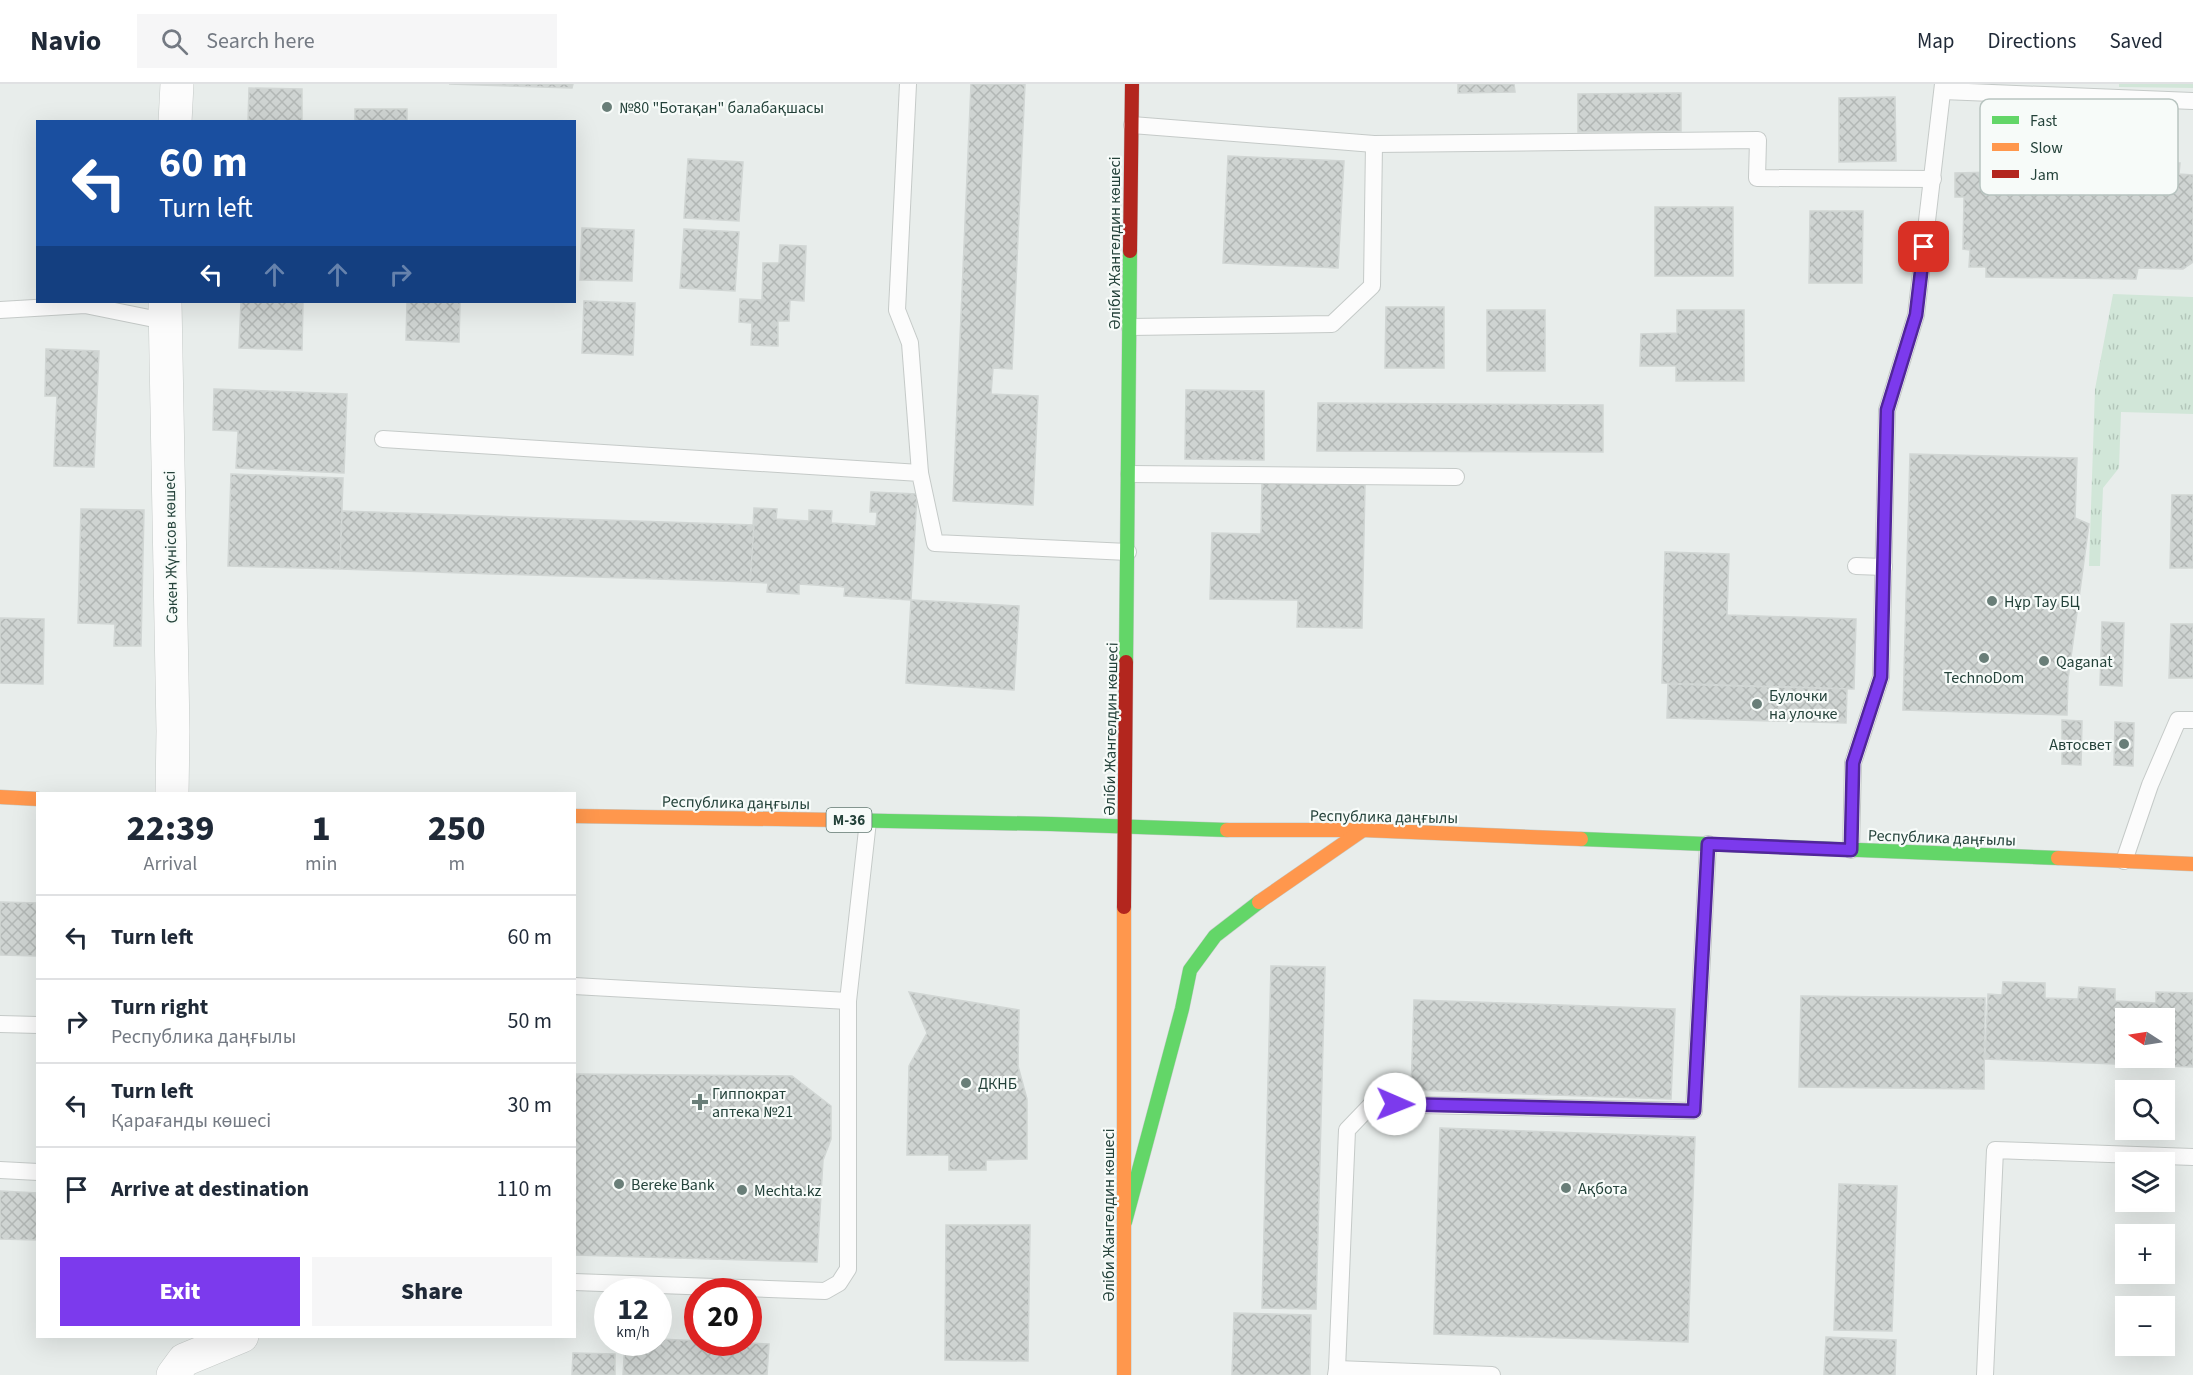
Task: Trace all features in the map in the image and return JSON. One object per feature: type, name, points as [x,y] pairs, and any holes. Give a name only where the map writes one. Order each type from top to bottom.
[{"type":"main road","name":"Әліби Жангелдин көшесі","points":[[1124,1375],[1124,826],[1132,84]]},
{"type":"main road","points":[[0,797],[36,799]]},
{"type":"main road","name":"Республика даңғылы","points":[[576,816],[1124,826],[1192,830],[1363,830],[2193,864]]},
{"type":"main road","points":[[1125,1222],[1179,1020],[1190,970],[1215,936],[1269,894],[1363,830]]},
{"type":"street","points":[[175,120],[177,84]]},
{"type":"street","name":"Сәкен Жүнісов көшесі","points":[[165,311],[170,503],[172,792]]},
{"type":"street","points":[[173,1375],[184,1360],[237,1338]]},
{"type":"lane","points":[[908,84],[897,310],[910,343],[920,473],[935,543],[1128,552]]},
{"type":"lane","points":[[1851,850],[1853,763],[1881,677],[1887,410],[1916,315],[1943,87],[2157,99]]},
{"type":"lane","points":[[2178,100],[2193,101]]},
{"type":"lane","points":[[1132,125],[1374,144],[1758,140],[1757,178],[1933,179]]},
{"type":"lane","points":[[1130,327],[1332,324],[1372,286],[1374,144]]},
{"type":"lane","points":[[0,310],[85,304],[165,311]]},
{"type":"lane","points":[[383,439],[920,473]]},
{"type":"lane","points":[[1129,474],[1456,477]]},
{"type":"lane","points":[[1856,566],[1884,567]]},
{"type":"lane","points":[[2124,861],[2150,785],[2178,720],[2193,720]]},
{"type":"lane","points":[[576,1282],[825,1292],[839,1283],[848,1269],[848,1001],[868,821]]},
{"type":"lane","points":[[1492,1375],[1337,1372],[1347,1130],[1372,1104],[1694,1111],[1708,844]]},
{"type":"lane","points":[[576,986],[848,1001]]},
{"type":"lane","points":[[0,1024],[36,1025]]},
{"type":"lane","points":[[1985,1375],[1995,1150],[2193,1157]]},
{"type":"lane","points":[[0,1170],[36,1172]]},
{"type":"green space","points":[[2119,84],[2193,84],[2193,88],[2119,87]]},
{"type":"green space","points":[[2113,294],[2193,297],[2193,414],[2121,412],[2119,468],[2103,488],[2100,566],[2089,566],[2095,389]]},
{"type":"building","points":[[449,84],[573,84],[572,88]]},
{"type":"building","points":[[971,84],[1025,84],[1012,369],[993,368],[991,394],[1038,396],[1033,505],[953,501]]},
{"type":"building","points":[[1458,84],[1514,84],[1515,92],[1458,93]]},
{"type":"building","points":[[249,88],[302,89],[302,120],[248,120]]},
{"type":"building","points":[[1681,93],[1681,131],[1578,132],[1578,94]]},
{"type":"building","points":[[1895,97],[1896,161],[1839,162],[1839,98]]},
{"type":"building","points":[[355,109],[407,109],[407,120],[355,120]]},
{"type":"building","points":[[1228,156],[1344,161],[1338,268],[1223,263]]},
{"type":"building","points":[[688,159],[743,162],[739,221],[684,218]]},
{"type":"building","points":[[2178,163],[2180,163],[2179,174],[2193,175],[2193,262],[2183,269],[2138,268],[2136,279],[1986,277],[1986,267],[1969,267],[1970,250],[1963,249],[1964,197],[1955,197],[1955,173],[1980,172],[1980,195],[2178,195]]},
{"type":"building","points":[[1655,207],[1733,207],[1733,276],[1655,276]]},
{"type":"building","points":[[1810,211],[1863,211],[1862,283],[1809,283]]},
{"type":"building","points":[[582,228],[634,230],[632,281],[580,280]]},
{"type":"building","points":[[684,229],[739,232],[735,291],[680,288]]},
{"type":"building","points":[[780,245],[806,246],[804,301],[790,300],[789,321],[778,321],[778,346],[751,345],[752,323],[739,322],[740,299],[762,300],[763,263],[779,263]]},
{"type":"building","points":[[584,301],[635,303],[633,355],[582,353]]},
{"type":"building","points":[[241,303],[303,303],[302,350],[239,348]]},
{"type":"building","points":[[407,303],[460,303],[459,342],[406,340]]},
{"type":"building","points":[[1386,307],[1444,307],[1444,368],[1385,368]]},
{"type":"building","points":[[1487,310],[1545,310],[1545,371],[1487,371]]},
{"type":"building","points":[[1677,310],[1744,310],[1744,381],[1676,381],[1676,366],[1640,366],[1641,334],[1677,333]]},
{"type":"building","points":[[46,349],[99,351],[94,467],[54,466],[57,396],[45,396]]},
{"type":"building","points":[[214,389],[347,394],[344,473],[236,468],[238,431],[213,430]]},
{"type":"building","points":[[1186,390],[1264,391],[1264,460],[1185,459]]},
{"type":"building","points":[[1318,403],[1603,405],[1603,452],[1317,451]]},
{"type":"building","name":"Нұр Тау БЦ","points":[[1910,454],[2077,458],[2075,518],[2089,524],[2068,679],[2067,715],[1903,710]]},
{"type":"building","points":[[231,474],[343,478],[340,569],[228,566]]},
{"type":"building","points":[[1262,483],[1365,485],[1362,628],[1297,627],[1298,600],[1210,599],[1212,533],[1261,534]]},
{"type":"building","points":[[871,492],[917,494],[911,600],[844,596],[845,587],[799,584],[799,594],[767,592],[768,583],[750,582],[754,508],[777,509],[776,519],[809,521],[809,510],[832,511],[831,523],[876,526],[877,512],[870,512]]},
{"type":"building","points":[[2172,495],[2193,495],[2193,568],[2170,568]]},
{"type":"building","points":[[81,509],[144,510],[141,646],[114,646],[115,624],[78,623]]},
{"type":"building","points":[[342,511],[754,525],[750,582],[340,569]]},
{"type":"building","points":[[1665,552],[1729,554],[1727,615],[1856,619],[1854,689],[1662,683]]},
{"type":"building","points":[[911,600],[1019,606],[1014,690],[906,683]]},
{"type":"building","points":[[0,618],[44,619],[43,684],[0,683]]},
{"type":"building","points":[[2102,622],[2124,623],[2122,686],[2100,685]]},
{"type":"building","points":[[2171,624],[2193,624],[2193,678],[2169,678]]},
{"type":"building","name":"Булочки на улочке","points":[[1668,684],[1847,689],[1846,723],[1667,718]]},
{"type":"building","points":[[2062,720],[2082,721],[2081,765],[2062,764]]},
{"type":"building","name":"Автосвет","points":[[2115,722],[2134,723],[2133,766],[2114,765]]},
{"type":"building","points":[[0,902],[36,903],[36,956],[0,955]]},
{"type":"building","points":[[1271,966],[1325,967],[1316,1309],[1262,1308]]},
{"type":"building","points":[[2003,982],[2045,983],[2045,998],[2078,999],[2079,987],[2115,989],[2115,1001],[2156,1003],[2156,992],[2193,993],[2193,1067],[2175,1066],[2175,1008],[2115,1008],[2115,1064],[1985,1059],[1988,994],[2002,995]]},
{"type":"building","name":"ДКНБ","points":[[909,992],[1019,1010],[1018,1066],[1027,1099],[1027,1159],[986,1160],[986,1170],[949,1170],[949,1155],[907,1155],[909,1066],[927,1033]]},
{"type":"building","points":[[1801,996],[1985,998],[1984,1089],[1799,1087]]},
{"type":"building","points":[[1414,1000],[1675,1009],[1671,1099],[1411,1090]]},
{"type":"building","points":[[576,1074],[792,1076],[831,1106],[831,1139],[823,1160],[817,1262],[576,1255]]},
{"type":"building","name":"Ақбота","points":[[1440,1128],[1695,1137],[1688,1342],[1434,1334]]},
{"type":"building","points":[[1839,1184],[1897,1186],[1892,1331],[1834,1330]]},
{"type":"building","points":[[0,1191],[36,1193],[36,1240],[0,1239]]},
{"type":"building","points":[[946,1225],[1030,1225],[1028,1361],[945,1360]]},
{"type":"building","points":[[1234,1313],[1311,1315],[1310,1375],[1232,1375]]},
{"type":"building","points":[[1826,1337],[1896,1340],[1895,1375],[1824,1375]]},
{"type":"building","points":[[672,1340],[684,1340],[684,1356],[762,1356],[762,1344],[769,1344],[767,1375],[623,1375],[624,1356],[672,1356]]},
{"type":"building","points":[[573,1353],[615,1356],[615,1375],[572,1375]]},
{"type":"traffic: fast","points":[[1126,662],[1130,251]]},
{"type":"traffic: fast","points":[[837,820],[1227,830]]},
{"type":"traffic: fast","points":[[1581,839],[2058,858]]},
{"type":"traffic: fast","points":[[1125,1222],[1182,1009],[1190,970],[1215,936],[1259,902]]},
{"type":"traffic: slow","points":[[0,797],[36,799]]},
{"type":"traffic: slow","points":[[576,816],[837,820]]},
{"type":"traffic: slow","points":[[1227,830],[1363,830],[1581,839]]},
{"type":"traffic: slow","points":[[1259,902],[1363,830]]},
{"type":"traffic: slow","points":[[2058,858],[2193,864]]},
{"type":"traffic: slow","points":[[1124,907],[1124,1375]]},
{"type":"traffic: jam","points":[[1130,251],[1132,84]]},
{"type":"traffic: jam","points":[[1124,907],[1126,662]]},
{"type":"place","name":"№80 \"Ботақан\" балабақшасы","points":[[607,107]]},
{"type":"place","name":"Нұр Тау БЦ","points":[[1992,601]]},
{"type":"place","name":"TechnoDom","points":[[1984,658]]},
{"type":"place","name":"Qaganat","points":[[2044,661]]},
{"type":"place","name":"Булочки на улочке","points":[[1757,704]]},
{"type":"place","name":"Автосвет","points":[[2124,744]]},
{"type":"place","name":"ДКНБ","points":[[966,1083]]},
{"type":"place","name":"Гиппократ аптека №21","points":[[700,1102]]},
{"type":"place","name":"Bereke Bank","points":[[619,1184]]},
{"type":"place","name":"Ақбота","points":[[1566,1188]]},
{"type":"place","name":"Mechta.kz","points":[[742,1190]]},
{"type":"route","points":[[1395,1104],[1694,1111],[1708,844],[1851,850],[1853,763],[1881,677],[1887,410],[1916,315],[1924,247]]}]
